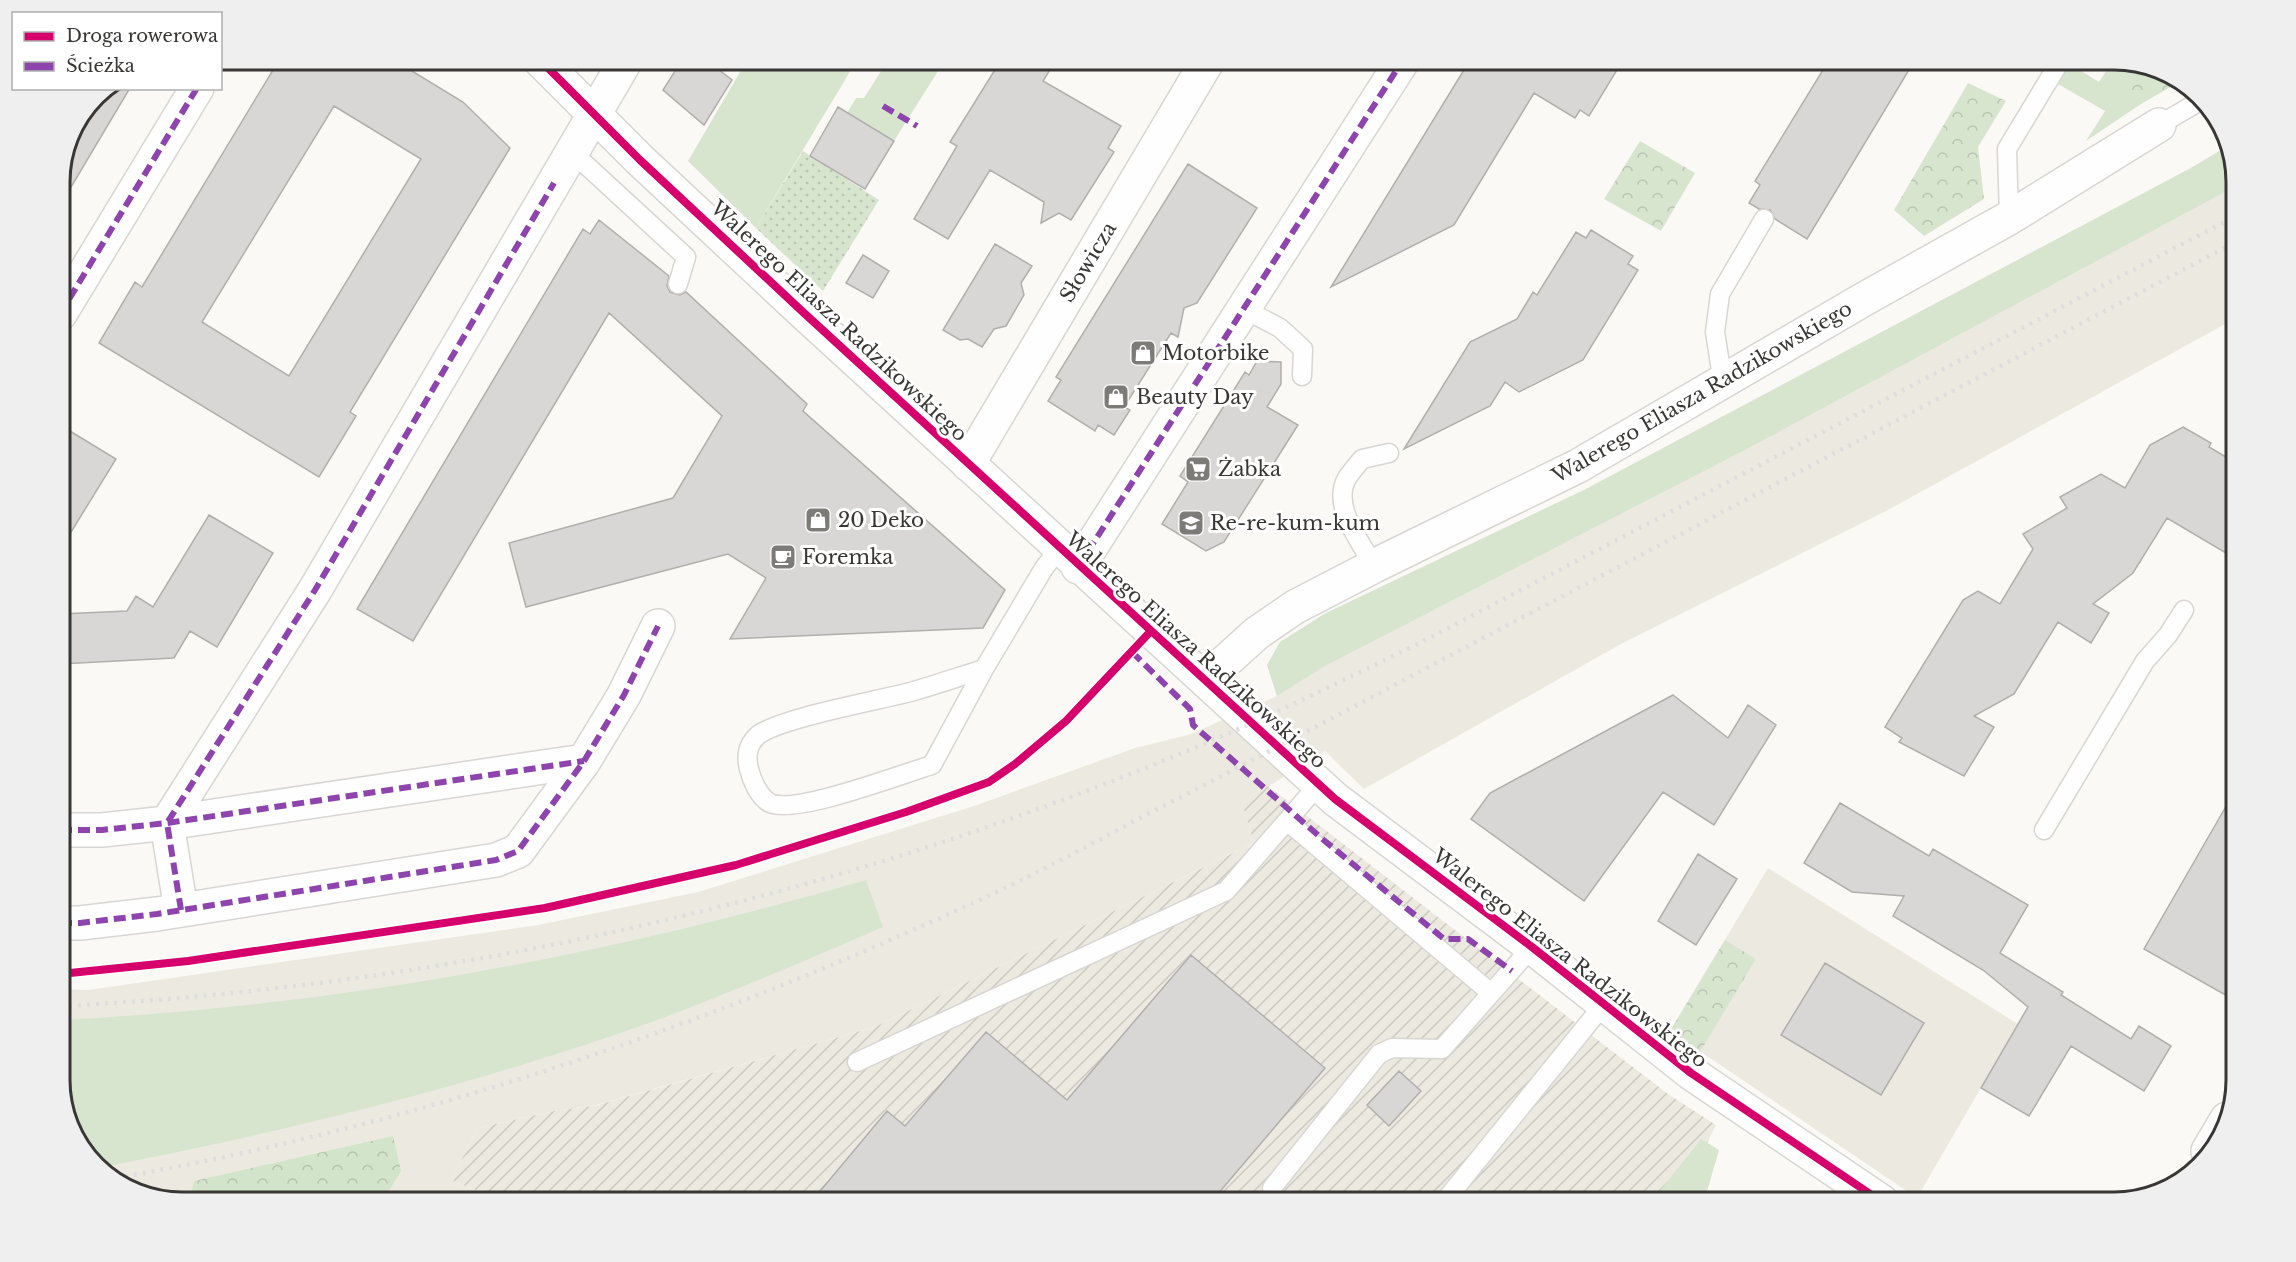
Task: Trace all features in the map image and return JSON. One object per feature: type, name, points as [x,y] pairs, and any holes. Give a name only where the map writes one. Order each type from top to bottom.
[{"type":"street","name":"Słowicza","points":[[968,464],[1203,70]]},
{"type":"street","name":"Walerego Eliasza Radzikowskiego","points":[[1069,558],[1244,309],[1396,70]]},
{"type":"street","name":"Walerego Eliasza Radzikowskiego","points":[[551,71],[640,160],[1069,558],[1319,784],[1389,841],[1532,947],[1691,1073],[1867,1192]]},
{"type":"street","points":[[181,910],[167,823],[315,590],[620,71]]},
{"type":"street","points":[[71,296],[196,90]]},
{"type":"street","name":"Walerego Eliasza Radzikowskiego","points":[[1205,680],[1257,633],[1295,608],[1374,566],[1578,465],[2009,218],[2159,125]]},
{"type":"street","points":[[71,923],[181,910],[496,861],[518,851],[584,761],[624,695],[658,626]]},
{"type":"street","points":[[71,830],[102,830],[167,823],[584,761]]},
{"type":"lane","points":[[2009,218],[2007,149],[2055,70]]},
{"type":"lane","name":"Walerego Eliasza Radzikowskiego","points":[[2159,125],[2194,105]]},
{"type":"lane","points":[[573,153],[686,257],[678,284]]},
{"type":"lane","points":[[1723,383],[1715,332],[1720,294],[1764,219]]},
{"type":"lane","points":[[1244,309],[1280,328],[1303,349],[1302,376]]},
{"type":"lane","points":[[1374,566],[1350,524],[1342,504],[1346,480],[1362,459],[1389,453]]},
{"type":"lane","points":[[984,669],[782,726],[759,735],[750,744],[746,757],[751,777],[761,796],[770,803],[797,805],[932,765],[984,669],[1044,568],[1069,558]]},
{"type":"lane","points":[[2044,830],[2145,661],[2168,635],[2184,610]]},
{"type":"lane","points":[[857,1062],[1226,891],[1319,784]]},
{"type":"lane","points":[[1287,821],[1491,993]]},
{"type":"lane","points":[[1272,1188],[1379,1054],[1392,1048],[1442,1049],[1532,947]]},
{"type":"lane","points":[[1452,1192],[1604,1004]]},
{"type":"shaded area","points":[[2189,169],[2225,174],[2225,324],[1888,510],[1621,644],[1364,789],[1325,751],[1242,803],[1254,843],[875,1027],[593,1106],[559,1110],[478,1128],[451,1180],[479,1192],[183,1192],[161,1189],[133,1180],[109,1164],[89,1142],[76,1115],[71,1087],[71,989],[88,990],[538,925],[698,892],[974,806],[1135,748],[1191,734],[1277,696],[1267,665],[1280,642],[1326,613],[1584,490]]},
{"type":"shaded area","points":[[1268,786],[1668,1094],[1716,1125],[1683,1192],[479,1192],[451,1180],[478,1128],[559,1110],[594,1106],[875,1027],[1254,843],[1242,803]]},
{"type":"shaded area","points":[[1768,868],[2018,1024],[1920,1192],[1908,1192],[1670,1031]]},
{"type":"green space","points":[[2066,70],[2080,70],[2099,82],[2107,70],[2113,70],[2149,76],[2171,86],[2086,141],[2105,111],[2058,84]]},
{"type":"green space","points":[[741,71],[851,71],[756,228],[688,161]]},
{"type":"green space","points":[[881,71],[938,71],[894,141],[847,113],[856,98],[864,98]]},
{"type":"green space","points":[[2134,73],[2149,76],[2171,86],[2137,106],[2120,96]]},
{"type":"green space","points":[[1968,83],[2006,101],[1978,147],[1984,199],[1924,236],[1894,210]]},
{"type":"green space","points":[[1640,141],[1695,173],[1661,231],[1604,199]]},
{"type":"green space","points":[[2221,150],[2225,192],[1745,450],[1323,667],[1277,696],[1267,665],[1280,642],[1326,613],[1584,490]]},
{"type":"green space","points":[[803,151],[879,200],[823,291],[756,228]]},
{"type":"green space","points":[[866,880],[883,927],[739,988],[585,1045],[448,1087],[311,1122],[111,1165],[89,1142],[76,1115],[71,1087],[71,1019],[266,1003],[468,974],[568,954],[767,908]]},
{"type":"green space","points":[[1725,940],[1756,959],[1700,1052],[1670,1031]]},
{"type":"green space","points":[[393,1136],[401,1171],[388,1192],[191,1192],[194,1181]]},
{"type":"green space","points":[[1701,1139],[1719,1150],[1707,1192],[1659,1192]]},
{"type":"building","points":[[1464,70],[1617,70],[1589,116],[1580,110],[1575,118],[1534,93],[1454,225],[1331,287]]},
{"type":"building","points":[[1823,70],[1909,70],[1807,239],[1775,219],[1770,210],[1759,209],[1749,203],[1760,185],[1755,181]]},
{"type":"building","points":[[272,71],[412,71],[463,102],[510,148],[350,412],[356,416],[319,477],[99,343],[135,282],[142,287]],"holes":[[[334,106],[421,159],[289,376],[202,322]]]},
{"type":"building","points":[[675,71],[720,71],[732,80],[704,125],[663,90]]},
{"type":"building","points":[[994,71],[1049,71],[1043,81],[1121,126],[1108,148],[1114,152],[1071,220],[1059,213],[1041,223],[1044,202],[990,170],[948,239],[914,219],[957,146],[950,142]]},
{"type":"building","points":[[119,90],[129,90],[71,187],[74,154],[89,120],[103,103]]},
{"type":"building","points":[[838,107],[894,141],[865,189],[810,156]]},
{"type":"building","points":[[1188,164],[1257,208],[1197,303],[1184,308],[1178,337],[1171,333],[1124,407],[1130,410],[1114,435],[1098,425],[1095,431],[1048,401],[1061,380],[1056,377]]},
{"type":"building","points":[[599,220],[669,276],[667,286],[670,292],[680,295],[686,292],[807,404],[803,411],[1005,590],[983,628],[730,639],[766,578],[728,554],[526,607],[509,543],[673,498],[722,416],[609,313],[413,641],[357,609],[583,229],[590,234]]},
{"type":"building","points":[[1591,230],[1633,256],[1628,264],[1638,270],[1583,360],[1519,392],[1505,382],[1490,406],[1404,449],[1470,342],[1517,319],[1533,292],[1537,295],[1576,232],[1586,238]]},
{"type":"building","points":[[995,244],[1032,266],[1021,283],[1024,295],[1006,326],[994,329],[982,347],[968,339],[960,340],[943,330]]},
{"type":"building","points":[[863,255],[889,271],[873,298],[846,283]]},
{"type":"building","points":[[1257,361],[1281,362],[1281,384],[1267,407],[1298,425],[1224,542],[1206,551],[1162,524],[1188,482],[1180,476],[1245,372],[1249,375]]},
{"type":"building","points":[[2183,427],[2211,443],[2209,447],[2225,457],[2225,553],[2167,518],[2133,573],[2093,604],[2109,613],[2091,643],[2058,622],[2014,694],[1974,716],[1994,727],[1964,776],[1899,742],[1902,738],[1885,727],[1963,600],[1978,591],[2000,604],[2033,549],[2023,534],[2067,508],[2060,497],[2101,474],[2125,488],[2150,445]]},
{"type":"building","points":[[71,432],[116,459],[71,532]]},
{"type":"building","points":[[209,515],[273,553],[217,647],[190,631],[174,658],[71,663],[71,614],[127,611],[136,596],[153,607]]},
{"type":"building","points":[[1673,695],[1728,738],[1748,705],[1776,725],[1714,825],[1663,792],[1584,901],[1471,819],[1490,793]]},
{"type":"building","points":[[1840,803],[1929,856],[1933,849],[2028,905],[2000,953],[2063,992],[2061,995],[2131,1039],[2139,1026],[2171,1046],[2144,1091],[2071,1046],[2029,1116],[1981,1088],[2028,1007],[1983,970],[1893,916],[1904,896],[1852,892],[1804,863]]},
{"type":"building","points":[[2226,807],[2226,995],[2144,949]]},
{"type":"building","points":[[1698,854],[1737,879],[1696,945],[1658,921]]},
{"type":"building","points":[[1191,955],[1325,1068],[1220,1192],[819,1192],[887,1111],[905,1126],[986,1032],[1067,1100]]},
{"type":"building","points":[[1825,963],[1924,1023],[1881,1095],[1781,1035]]},
{"type":"building","points":[[1399,1071],[1421,1091],[1389,1126],[1367,1105]]},
{"type":"railway","points":[[71,1005],[204,996],[347,979],[490,957],[632,928],[772,893],[911,852],[1048,806],[1211,741],[1414,646],[2225,222]]},
{"type":"railway","points":[[126,1176],[231,1156],[345,1129],[457,1098],[679,1025],[788,983],[896,937],[1054,864],[2225,248]]},
{"type":"marked path","points":[[1078,567],[1396,70]]},
{"type":"marked path","points":[[71,296],[196,90]]},
{"type":"marked path","points":[[883,106],[917,126]]},
{"type":"marked path","points":[[181,910],[167,823],[315,590],[554,183]]},
{"type":"marked path","points":[[71,923],[157,914],[496,860],[518,851],[584,761],[624,695],[658,626]]},
{"type":"marked path","points":[[1132,652],[1190,709],[1193,725],[1320,837],[1444,939],[1468,939],[1512,971]]},
{"type":"marked path","points":[[71,830],[102,830],[167,823],[584,761]]},
{"type":"cycle path","points":[[551,71],[640,160],[804,313],[1335,799],[1532,947],[1691,1073],[1867,1192]]},
{"type":"cycle path","points":[[71,973],[188,961],[545,908],[736,865],[906,812],[989,782],[1015,764],[1066,721],[1150,632]]},
{"type":"place","name":"Motorbike","points":[[1143,353]]},
{"type":"place","name":"Beauty Day","points":[[1116,397]]},
{"type":"place","name":"Żabka","points":[[1198,469]]},
{"type":"place","name":"20 Deko","points":[[818,520]]},
{"type":"place","name":"Re-re-kum-kum","points":[[1191,523]]},
{"type":"place","name":"Foremka","points":[[783,557]]}]
